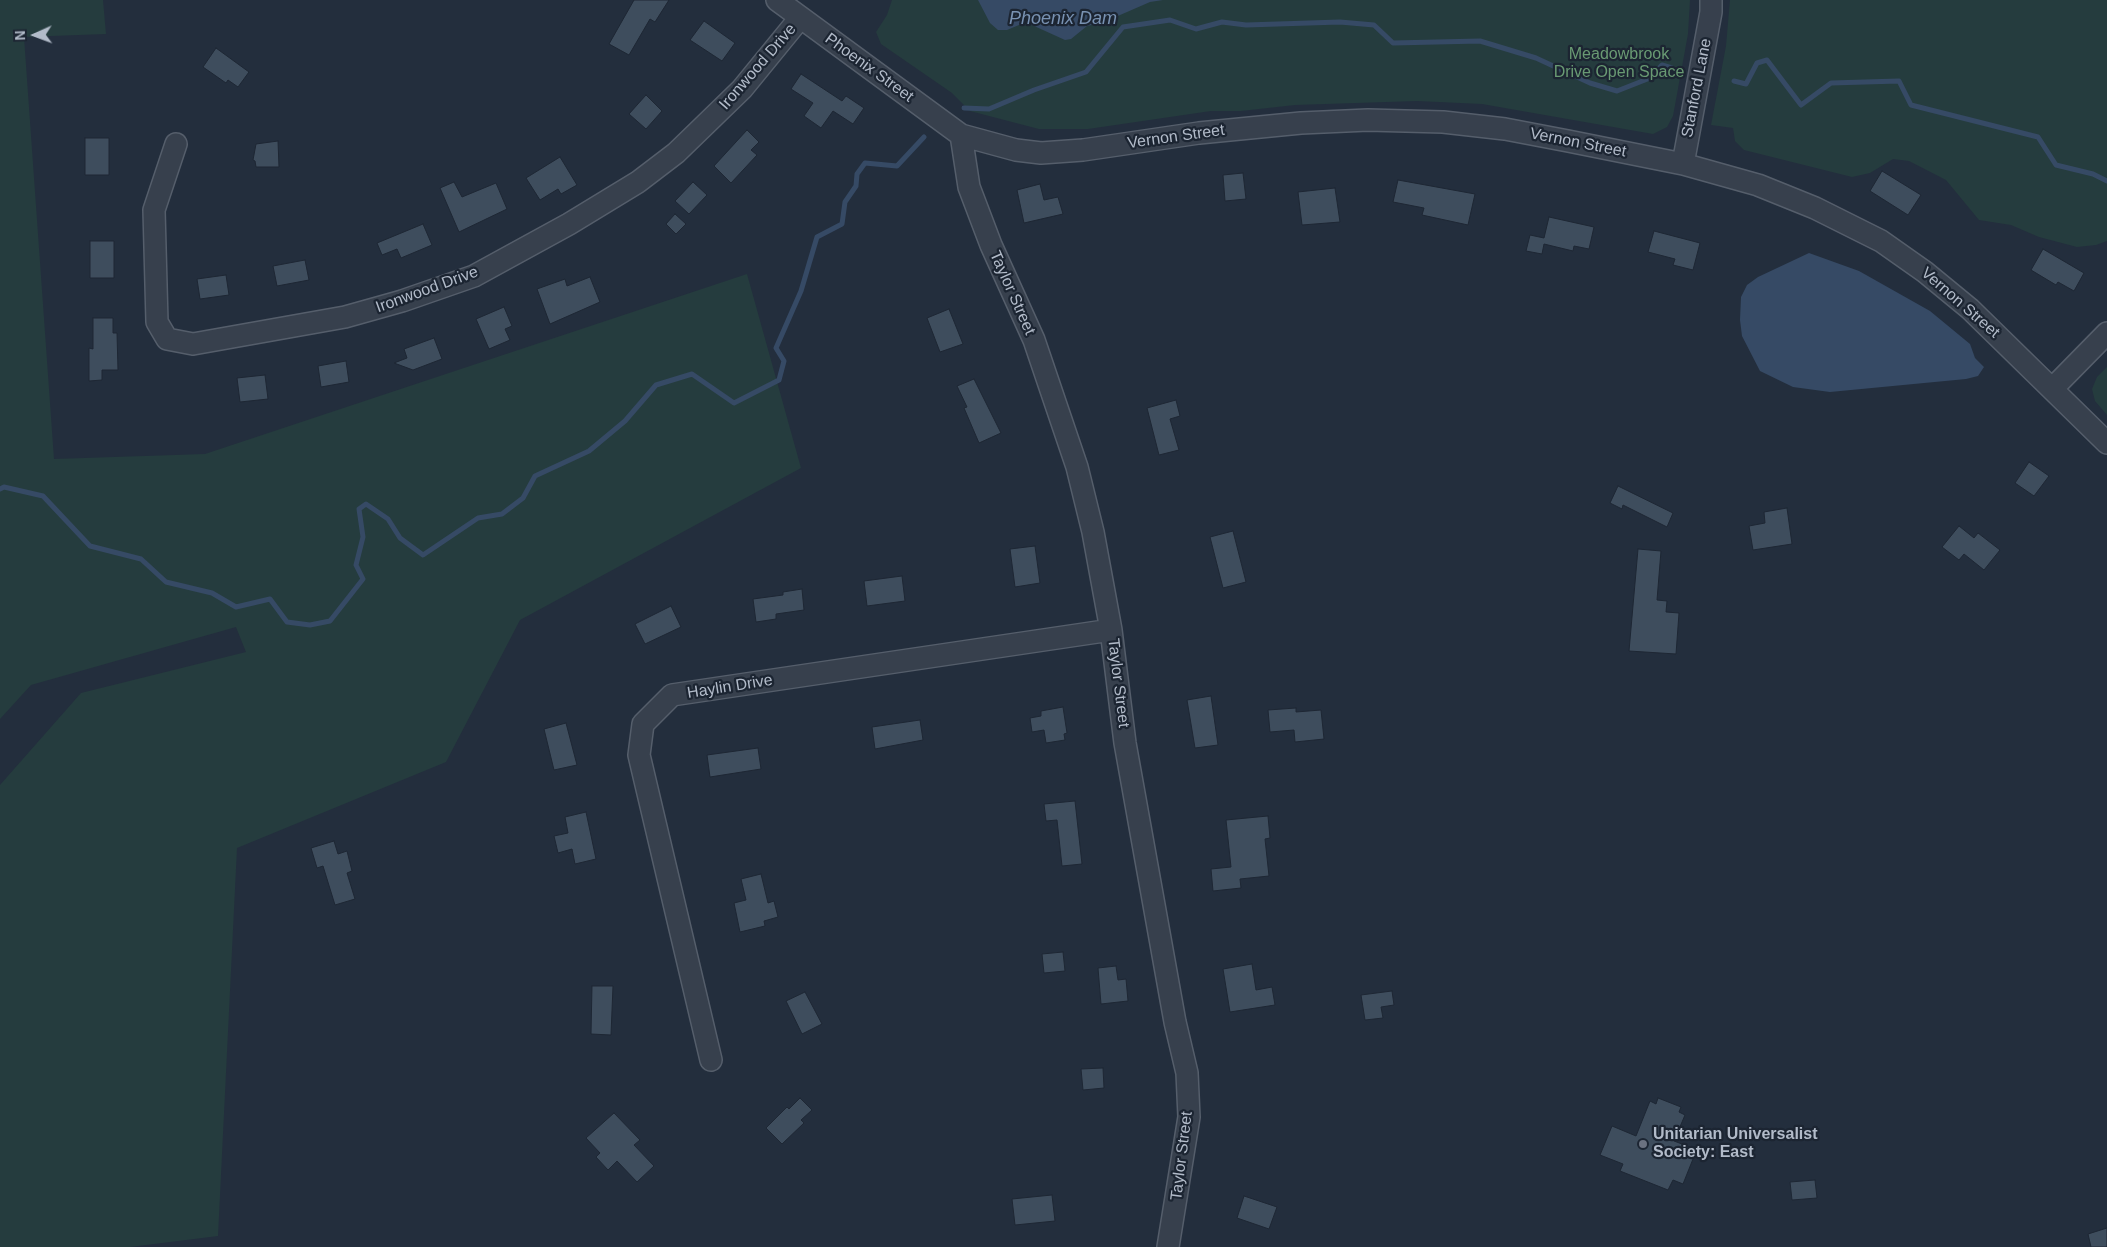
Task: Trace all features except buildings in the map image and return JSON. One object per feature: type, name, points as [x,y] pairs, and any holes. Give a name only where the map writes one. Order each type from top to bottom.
[{"type":"street","name":"Phoenix Street","points":[[777,0],[961,135]]},
{"type":"street","name":"Stanford Lane","points":[[1683,164],[1711,6]]},
{"type":"street","name":"Ironwood Drive","points":[[176,144],[154,210],[157,322],[167,339],[193,344],[345,317],[402,301],[474,276],[569,224],[638,182],[676,154],[742,89],[800,18]]},
{"type":"street","name":"Vernon Street","points":[[961,135],[1016,150],[1041,153],[1084,150],[1199,133],[1301,123],[1368,120],[1443,122],[1505,129],[1683,164],[1758,185],[1815,208],[1881,241],[1925,272],[1970,309],[2053,388],[2107,443]]},
{"type":"street","name":"Taylor Street","points":[[961,135],[969,187],[991,245],[1034,340],[1077,467],[1093,532],[1111,630],[1126,743],[1175,1022],[1187,1072],[1189,1117],[1168,1247]]},
{"type":"street","points":[[2053,388],[2107,333]]},
{"type":"street","name":"Haylin Drive","points":[[711,1060],[639,754],[642,724],[672,695],[1111,630]]},
{"type":"green space","points":[[0,0],[103,0],[106,34],[24,37],[54,459],[205,454],[747,274],[801,468],[520,620],[446,762],[237,848],[218,1236],[130,1247],[0,1247],[0,785],[81,693],[246,652],[236,627],[31,685],[0,719]]},
{"type":"green space","name":"Meadowbrook Drive Open Space","points":[[892,0],[1690,0],[1688,34],[1673,116],[1667,127],[1653,134],[1482,104],[1417,101],[1295,105],[1241,111],[1211,111],[1088,129],[1039,129],[970,111],[952,93],[881,44],[876,32],[887,15]]},
{"type":"green space","name":"Meadowbrook Drive Open Space","points":[[1730,0],[2107,0],[2107,241],[2096,245],[2077,247],[2039,237],[2011,225],[1979,220],[1946,180],[1909,161],[1893,159],[1870,173],[1852,177],[1744,150],[1735,141],[1733,128],[1711,125],[1726,46]]},
{"type":"green space","points":[[2107,367],[2107,415],[2095,401],[2092,389],[2097,377]]},
{"type":"water","name":"Phoenix Dam","points":[[978,0],[1163,0],[1150,2],[1104,22],[1087,26],[1071,39],[1065,40],[1032,25],[1019,25],[1007,30],[998,30],[990,23]]},
{"type":"water","points":[[1809,253],[1859,271],[1930,311],[1970,344],[1975,358],[1984,367],[1978,376],[1966,379],[1830,392],[1793,387],[1760,371],[1742,336],[1740,320],[1741,297],[1747,285],[1758,277]]},
{"type":"waterway","points":[[964,108],[989,109],[1034,90],[1086,72],[1123,27],[1170,20],[1196,29],[1222,22],[1246,25],[1340,22],[1374,25],[1393,43],[1480,41],[1536,58],[1590,83],[1617,91],[1650,78],[1662,65],[1672,68]]},
{"type":"waterway","points":[[1734,81],[1746,84],[1757,63],[1767,60],[1801,105],[1831,83],[1899,81],[1911,105],[2038,137],[2056,165],[2093,174],[2107,181]]},
{"type":"waterway","points":[[0,489],[4,487],[43,496],[90,546],[141,559],[166,582],[212,593],[236,607],[270,599],[287,622],[310,625],[330,621],[363,579],[356,565],[363,537],[359,509],[366,504],[388,519],[400,538],[423,555],[478,518],[502,514],[523,498],[535,476],[589,451],[625,421],[656,385],[692,374],[734,403],[779,380],[784,361],[776,348],[801,291],[817,237],[842,224],[845,202],[856,186],[857,174],[865,163],[897,166],[924,137]]},
{"type":"place","name":"Unitarian Universalist Society: East","points":[[1643,1144]]}]
